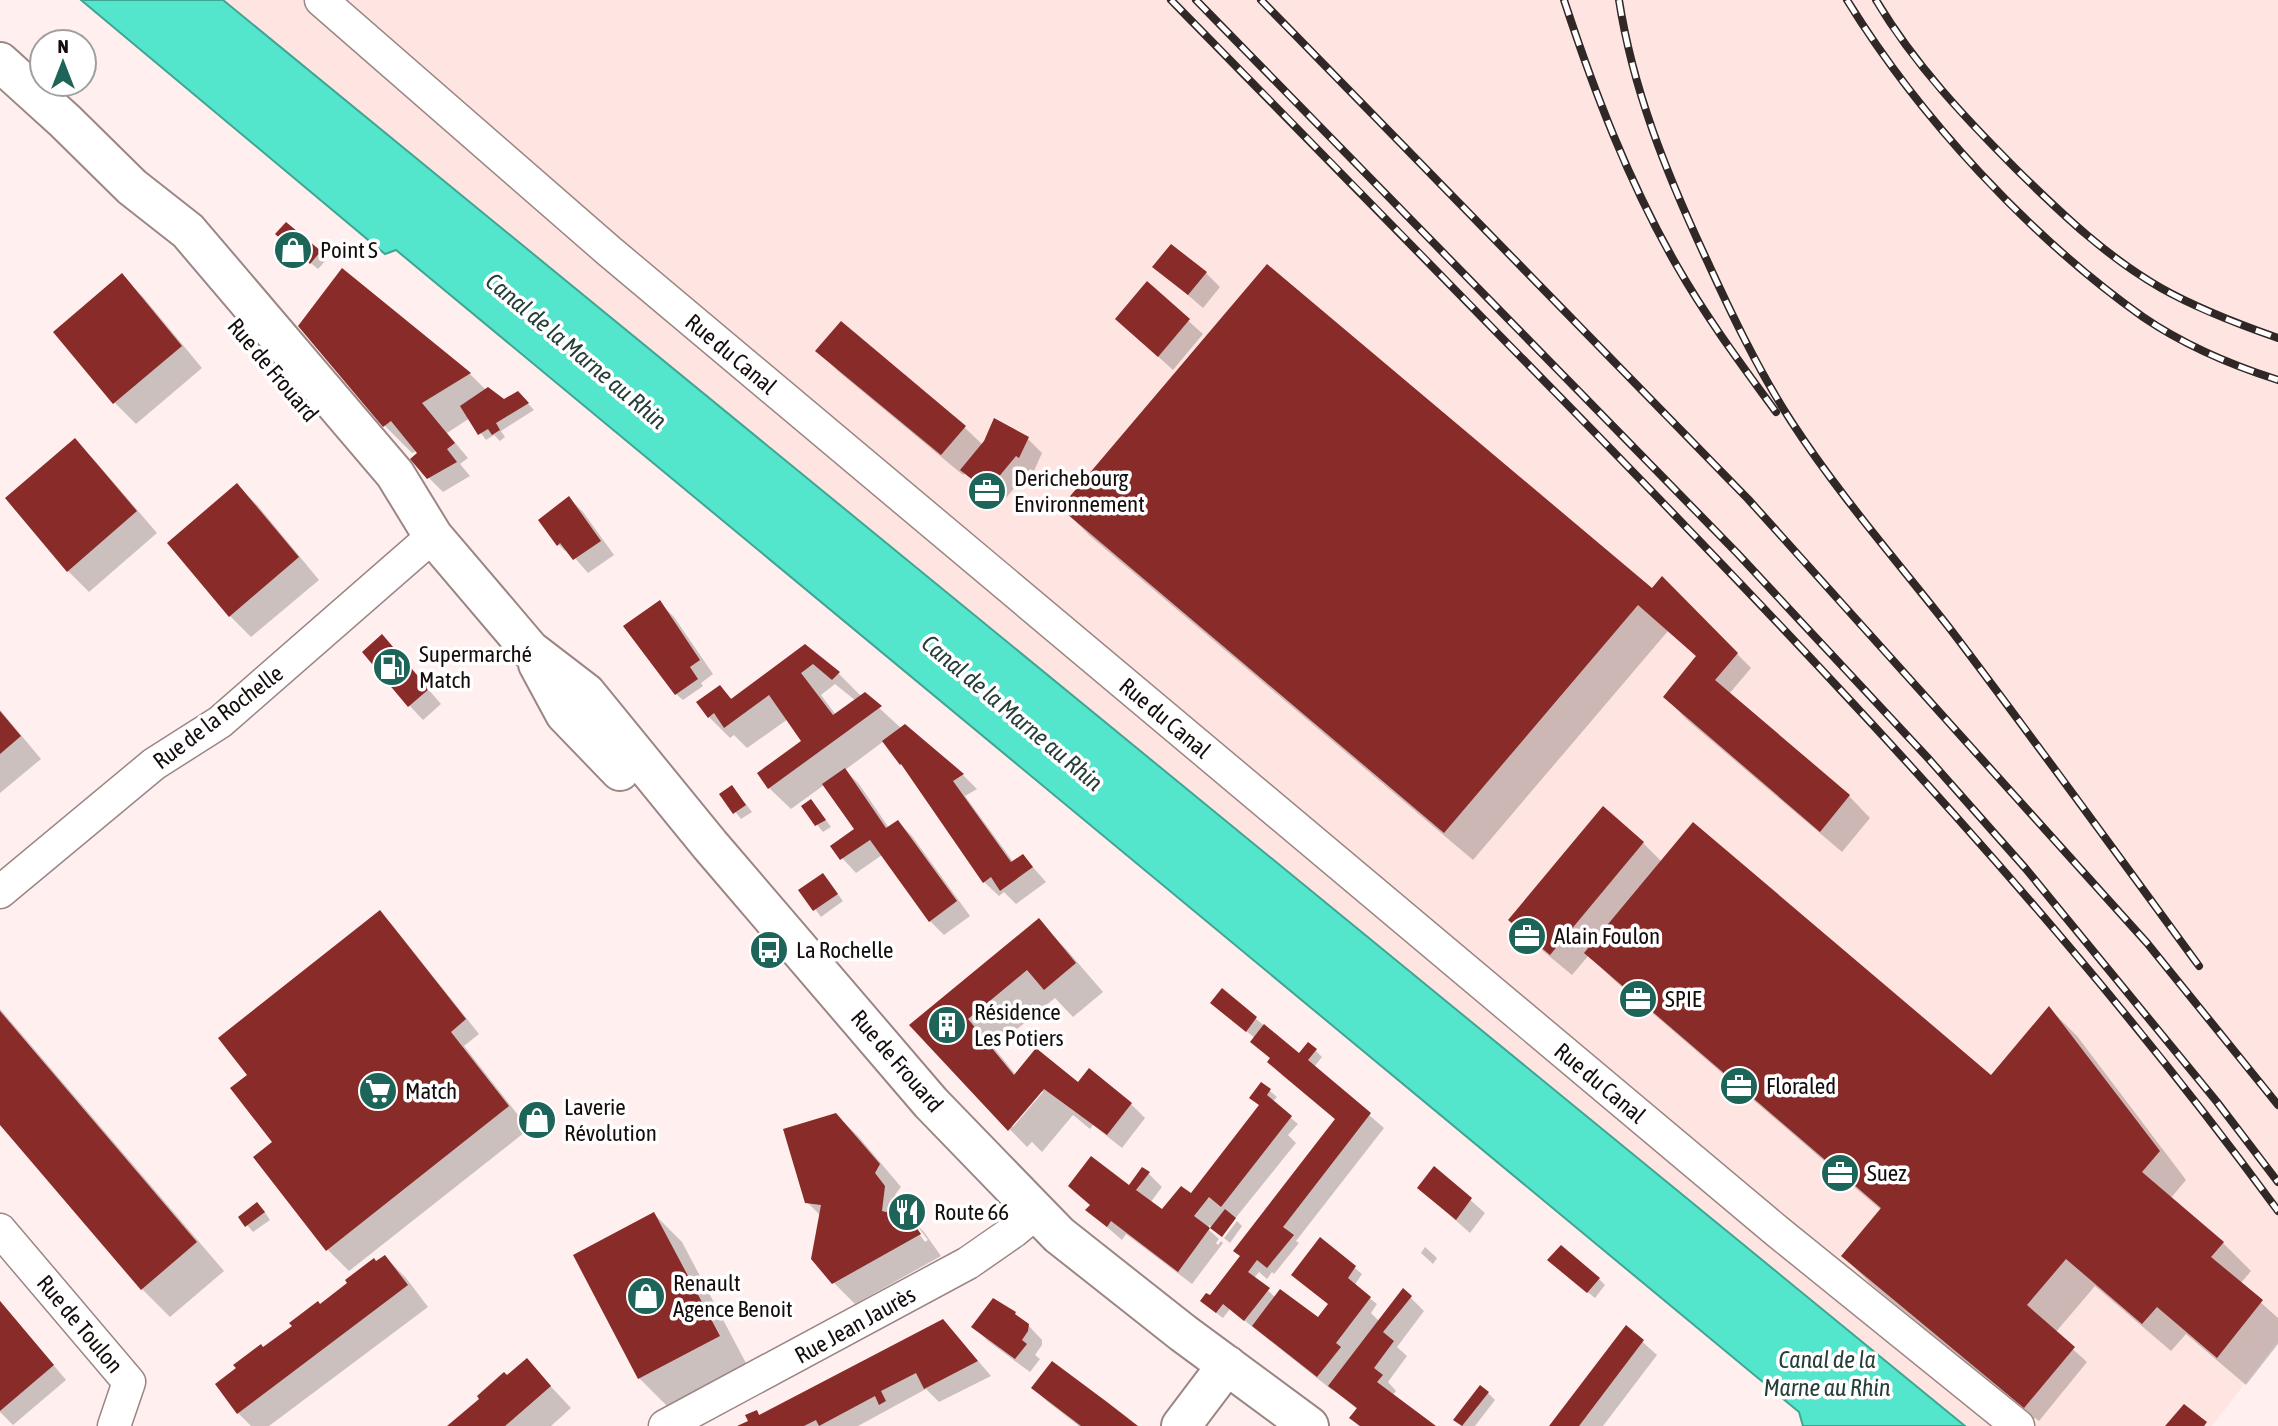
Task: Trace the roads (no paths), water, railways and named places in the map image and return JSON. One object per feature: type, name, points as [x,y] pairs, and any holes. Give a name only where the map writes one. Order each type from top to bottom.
[{"type":"main road","name":"Rue de Frouard","points":[[0,62],[132,187],[167,246],[375,492],[433,536],[530,650],[565,714],[608,757],[769,950],[825,1009],[914,1116],[1028,1219],[1043,1249],[1221,1373],[1309,1426]]},
{"type":"main road","name":"Rue de Frouard","points":[[1221,1373],[1275,1426]]},
{"type":"main road","points":[[1181,1426],[1221,1373]]},
{"type":"street","name":"Rue du Canal","points":[[321,0],[673,305],[1778,1232],[2018,1426]]},
{"type":"street","name":"Rue de la Rochelle","points":[[0,892],[154,764],[220,722],[433,536]]},
{"type":"street","name":"Rue Jean Jaurès","points":[[665,1426],[968,1263],[1028,1219]]},
{"type":"street","name":"Rue de Toulon","points":[[0,1230],[129,1382],[114,1426]]},
{"type":"water","name":"Canal de la Marne au Rhin","points":[[81,0],[223,0],[1965,1426],[1803,1426],[1799,1412],[396,250],[385,254]]},
{"type":"railway","points":[[1171,0],[1604,442],[1869,720],[2039,911],[2121,1009],[2278,1211]]},
{"type":"railway","points":[[1196,0],[1737,553],[1927,757],[2026,869],[2217,1102],[2278,1182]]},
{"type":"railway","points":[[1261,0],[1748,499],[2147,943],[2278,1105]]},
{"type":"railway","points":[[1564,0],[1614,136],[1643,202],[1700,304],[1776,412]]},
{"type":"railway","points":[[1619,0],[1633,66],[1664,161],[1724,297],[1779,401],[1829,475],[1951,630],[2199,966]]},
{"type":"railway","points":[[1847,0],[1908,88],[1943,131],[1980,172],[2059,250],[2143,317],[2175,337],[2243,368],[2278,380]]},
{"type":"railway","points":[[1876,0],[1924,69],[1960,111],[2018,171],[2086,234],[2122,263],[2175,296],[2218,316],[2278,338]]},
{"type":"place","name":"Point S","points":[[293,250]]},
{"type":"place","name":"Derichebourg Environnement","points":[[987,491]]},
{"type":"place","name":"Supermarché Match","points":[[392,667]]},
{"type":"place","name":"Alain Foulon","points":[[1527,936]]},
{"type":"place","name":"La Rochelle","points":[[769,950]]},
{"type":"place","name":"SPIE","points":[[1638,999]]},
{"type":"place","name":"Résidence Les Potiers","points":[[947,1025]]},
{"type":"place","name":"Floraled","points":[[1739,1086]]},
{"type":"place","name":"Match","points":[[378,1091]]},
{"type":"place","name":"Laverie Révolution","points":[[537,1120]]},
{"type":"place","name":"Suez","points":[[1840,1173]]},
{"type":"place","name":"Route 66","points":[[907,1212]]},
{"type":"place","name":"Renault Agence Benoit","points":[[646,1296]]}]
